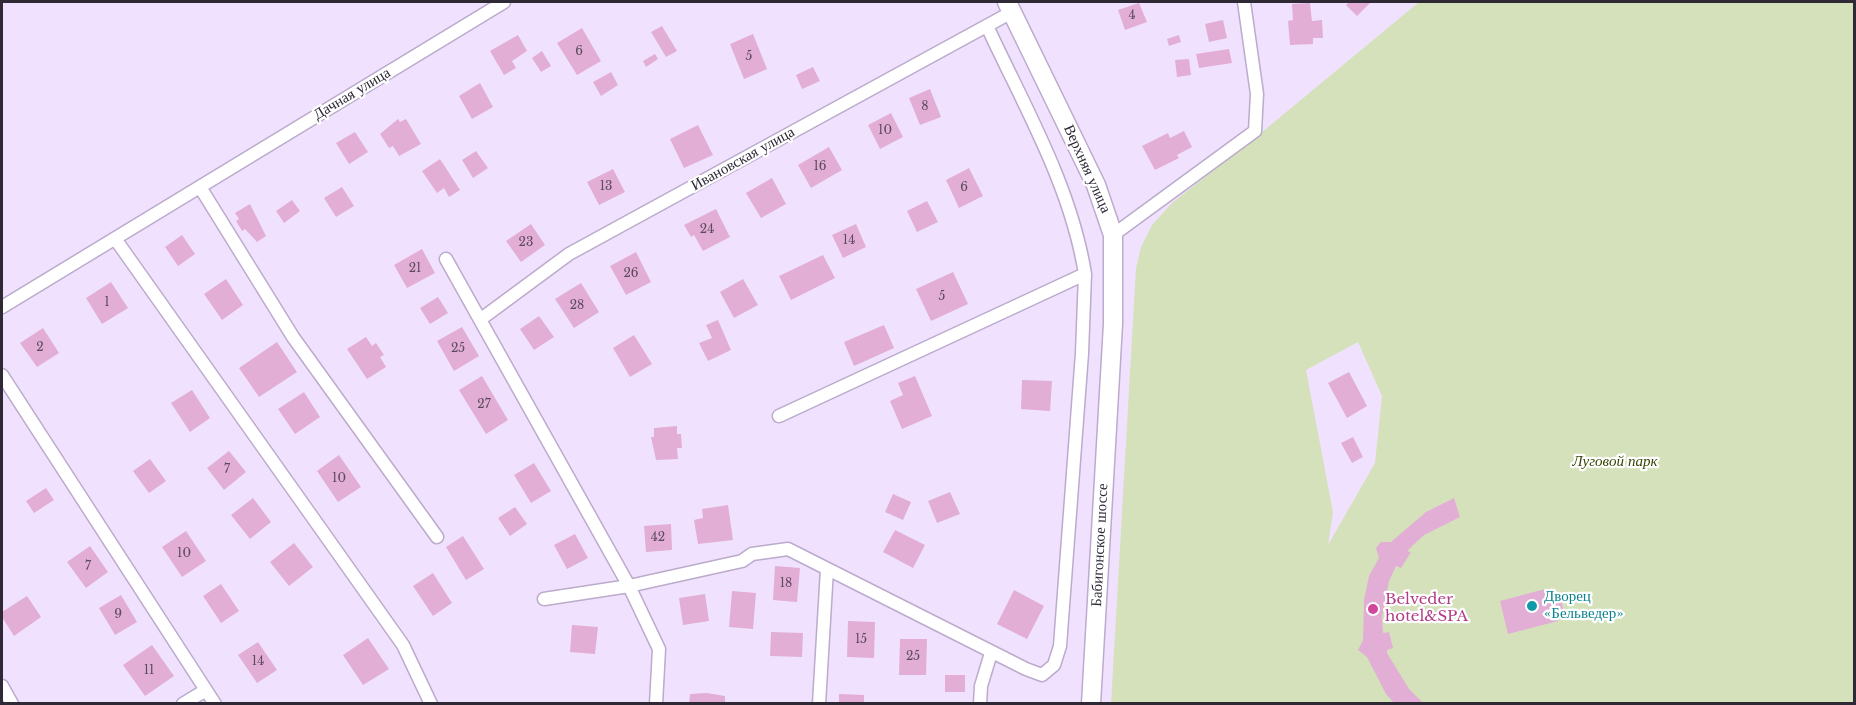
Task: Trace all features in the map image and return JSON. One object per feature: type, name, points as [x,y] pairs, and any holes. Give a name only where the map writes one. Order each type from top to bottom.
[{"type":"street","name":"Дачная улица","points":[[2,307],[116,240],[504,2]]},
{"type":"street","points":[[1113,235],[1255,131],[1257,94],[1244,2]]},
{"type":"street","name":"Ивановская улица","points":[[481,319],[569,254],[987,27],[1010,7]]},
{"type":"street","name":"Верхняя улица","points":[[1010,7],[1096,185],[1113,235],[1109,386]]},
{"type":"street","points":[[544,599],[629,586],[742,561],[752,554],[788,549],[991,653],[1042,675],[1054,665],[1060,646],[1081,364],[1085,274],[1080,244],[1065,196],[987,27]]},
{"type":"street","points":[[200,187],[293,337],[437,537]]},
{"type":"street","points":[[116,240],[403,645],[431,704]]},
{"type":"street","points":[[446,259],[629,586],[659,650],[656,704]]},
{"type":"street","points":[[779,416],[1085,274]]},
{"type":"street","points":[[2,375],[215,704]]},
{"type":"street","name":"Бабигонское шоссе","points":[[1091,704],[1109,386]]},
{"type":"street","points":[[819,704],[827,568]]},
{"type":"street","points":[[980,704],[981,686],[991,653]]},
{"type":"street","points":[[2,686],[12,704]]},
{"type":"street","points":[[183,704],[206,690]]},
{"type":"green space","name":"Луговой парк","points":[[1419,2],[1854,2],[1854,703],[1111,704],[1136,268],[1141,247],[1152,225],[1172,203]],"holes":[[[1358,342],[1382,396],[1375,463],[1328,545],[1333,512],[1306,370]]]},
{"type":"building","points":[[1349,2],[1371,2],[1357,16],[1346,5]]},
{"type":"building","points":[[1139,3],[1147,22],[1125,30],[1118,10]]},
{"type":"building","points":[[1310,3],[1312,21],[1322,20],[1323,38],[1313,38],[1313,44],[1290,45],[1288,21],[1293,20],[1292,4]]},
{"type":"building","points":[[1223,20],[1227,38],[1209,42],[1205,24]]},
{"type":"building","points":[[662,26],[677,51],[666,57],[651,32]]},
{"type":"building","points":[[582,28],[601,61],[577,75],[557,43]]},
{"type":"building","points":[[753,34],[767,69],[744,79],[730,44]]},
{"type":"building","points":[[518,35],[527,51],[512,61],[516,68],[504,75],[490,51]]},
{"type":"building","points":[[1179,35],[1181,42],[1169,46],[1167,39]]},
{"type":"building","points":[[1229,49],[1232,63],[1199,68],[1196,54]]},
{"type":"building","points":[[542,51],[551,66],[541,72],[532,58]]},
{"type":"building","points":[[655,54],[658,59],[646,67],[643,61]]},
{"type":"building","points":[[1189,59],[1191,75],[1177,77],[1175,60]]},
{"type":"building","points":[[813,67],[820,81],[802,89],[796,75]]},
{"type":"building","points":[[611,72],[618,85],[601,96],[593,82]]},
{"type":"building","points":[[480,83],[493,107],[472,119],[459,96]]},
{"type":"building","points":[[930,89],[941,117],[920,125],[909,98]]},
{"type":"building","points":[[891,113],[903,137],[880,149],[868,125]]},
{"type":"building","points":[[398,119],[400,122],[406,119],[421,144],[399,156],[393,146],[389,148],[380,134]]},
{"type":"building","points":[[698,125],[713,155],[684,168],[670,139]]},
{"type":"building","points":[[1184,131],[1192,147],[1177,155],[1179,158],[1155,170],[1142,146],[1168,133],[1170,138]]},
{"type":"building","points":[[355,132],[368,152],[349,164],[336,143]]},
{"type":"building","points":[[829,147],[842,170],[811,188],[798,165]]},
{"type":"building","points":[[476,151],[488,168],[473,178],[462,160]]},
{"type":"building","points":[[440,159],[460,190],[449,197],[444,188],[437,193],[422,171]]},
{"type":"building","points":[[969,168],[983,196],[959,208],[946,180]]},
{"type":"building","points":[[613,169],[625,192],[599,205],[587,182]]},
{"type":"building","points":[[772,178],[786,204],[761,218],[746,193]]},
{"type":"building","points":[[342,187],[354,206],[336,217],[324,198]]},
{"type":"building","points":[[292,200],[300,211],[284,223],[276,211]]},
{"type":"building","points":[[927,201],[938,222],[917,232],[907,211]]},
{"type":"building","points":[[250,204],[266,236],[257,242],[245,229],[242,231],[236,221],[239,219],[235,213]]},
{"type":"building","points":[[716,209],[730,237],[703,251],[694,235],[691,237],[684,225]]},
{"type":"building","points":[[531,224],[545,245],[521,262],[506,241]]},
{"type":"building","points":[[856,224],[866,247],[843,258],[832,235]]},
{"type":"building","points":[[182,235],[195,254],[178,266],[165,247]]},
{"type":"building","points":[[422,249],[435,273],[407,288],[394,265]]},
{"type":"building","points":[[636,252],[651,282],[626,295],[610,266]]},
{"type":"building","points":[[823,255],[835,278],[791,300],[779,276]]},
{"type":"building","points":[[953,272],[968,304],[931,321],[916,289]]},
{"type":"building","points":[[226,279],[243,305],[222,320],[204,294]]},
{"type":"building","points":[[743,279],[758,305],[734,318],[720,292]]},
{"type":"building","points":[[111,282],[128,308],[102,324],[86,298]]},
{"type":"building","points":[[581,283],[599,312],[574,328],[555,299]]},
{"type":"building","points":[[438,297],[448,313],[430,324],[420,308]]},
{"type":"building","points":[[539,316],[554,337],[534,350],[520,329]]},
{"type":"building","points":[[718,320],[731,350],[708,361],[699,343],[712,338],[706,325]]},
{"type":"building","points":[[884,325],[894,348],[854,366],[844,342]]},
{"type":"building","points":[[462,327],[479,356],[454,371],[437,341]]},
{"type":"building","points":[[43,328],[59,353],[37,367],[20,343]]},
{"type":"building","points":[[634,335],[652,364],[630,377],[613,348]]},
{"type":"building","points":[[366,337],[372,346],[376,343],[384,355],[380,357],[386,367],[367,379],[347,349]]},
{"type":"building","points":[[277,342],[297,372],[259,397],[239,368]]},
{"type":"building","points":[[1349,372],[1367,406],[1347,418],[1328,383]]},
{"type":"building","points":[[482,376],[508,420],[486,434],[459,390]]},
{"type":"building","points":[[915,376],[932,416],[902,429],[890,401],[903,395],[898,383]]},
{"type":"building","points":[[1022,380],[1052,381],[1050,411],[1021,409]]},
{"type":"building","points":[[192,390],[210,418],[190,432],[171,403]]},
{"type":"building","points":[[304,392],[320,417],[295,434],[278,409]]},
{"type":"building","points":[[677,426],[677,434],[681,434],[682,448],[677,448],[678,459],[656,460],[651,437],[654,437],[654,428]]},
{"type":"building","points":[[1353,437],[1363,457],[1352,463],[1341,443]]},
{"type":"building","points":[[229,451],[246,472],[224,490],[207,468]]},
{"type":"building","points":[[339,455],[361,487],[338,502],[317,471]]},
{"type":"building","points":[[150,459],[166,481],[149,493],[133,471]]},
{"type":"building","points":[[534,463],[551,491],[531,503],[514,475]]},
{"type":"building","points":[[46,488],[54,500],[34,513],[26,501]]},
{"type":"building","points":[[950,492],[960,514],[937,523],[928,501]]},
{"type":"building","points":[[893,494],[911,502],[903,520],[885,512]]},
{"type":"building","points":[[253,498],[271,522],[250,539],[231,515]]},
{"type":"building","name":"Belveder hotel&SPA","points":[[1454,498],[1460,517],[1424,535],[1407,551],[1411,552],[1401,568],[1396,566],[1389,581],[1382,617],[1383,633],[1389,632],[1393,648],[1387,650],[1387,653],[1409,689],[1424,704],[1395,704],[1386,694],[1367,657],[1358,650],[1363,640],[1364,600],[1369,576],[1379,558],[1376,548],[1381,542],[1391,542],[1426,512]]},
{"type":"building","points":[[728,505],[733,540],[698,544],[694,520],[703,518],[702,509]]},
{"type":"building","points":[[515,507],[527,524],[510,536],[498,518]]},
{"type":"building","points":[[671,524],[672,550],[646,552],[644,526]]},
{"type":"building","points":[[895,530],[925,545],[913,568],[883,552]]},
{"type":"building","points":[[186,531],[206,561],[182,577],[162,547]]},
{"type":"building","points":[[575,534],[588,558],[567,569],[554,545]]},
{"type":"building","points":[[463,536],[484,569],[466,580],[446,547]]},
{"type":"building","points":[[294,543],[313,567],[289,586],[270,562]]},
{"type":"building","points":[[90,546],[108,572],[86,588],[67,562]]},
{"type":"building","points":[[775,566],[800,568],[797,602],[773,600]]},
{"type":"building","points":[[433,573],[452,603],[433,616],[413,586]]},
{"type":"building","points":[[221,584],[239,611],[221,623],[203,596]]},
{"type":"building","name":"Дворец «Бельведер»","points":[[1549,588],[1551,595],[1559,593],[1564,612],[1556,614],[1558,621],[1508,634],[1500,601]]},
{"type":"building","points":[[1014,590],[1044,606],[1027,639],[997,624]]},
{"type":"building","points":[[732,591],[756,593],[753,629],[729,627]]},
{"type":"building","points":[[705,594],[709,621],[683,625],[679,598]]},
{"type":"building","points":[[121,595],[137,622],[115,635],[99,608]]},
{"type":"building","points":[[27,596],[41,617],[14,636],[2,617],[2,612]]},
{"type":"building","points":[[848,621],[875,622],[874,658],[847,657]]},
{"type":"building","points":[[572,625],[598,627],[595,654],[570,652]]},
{"type":"building","points":[[771,632],[803,633],[802,657],[770,656]]},
{"type":"building","points":[[368,638],[389,669],[363,685],[343,655]]},
{"type":"building","points":[[900,639],[927,639],[926,675],[899,675]]},
{"type":"building","points":[[258,642],[277,670],[257,683],[238,655]]},
{"type":"building","points":[[152,645],[174,676],[145,696],[123,665]]},
{"type":"building","points":[[945,675],[965,675],[965,692],[945,692]]},
{"type":"building","points":[[707,693],[725,696],[725,704],[689,704],[690,694]]},
{"type":"building","points":[[839,694],[864,695],[864,704],[839,704]]},
{"type":"place","name":"Дворец «Бельведер»","points":[[1532,606]]},
{"type":"place","name":"Belveder hotel&SPA","points":[[1373,609]]}]
